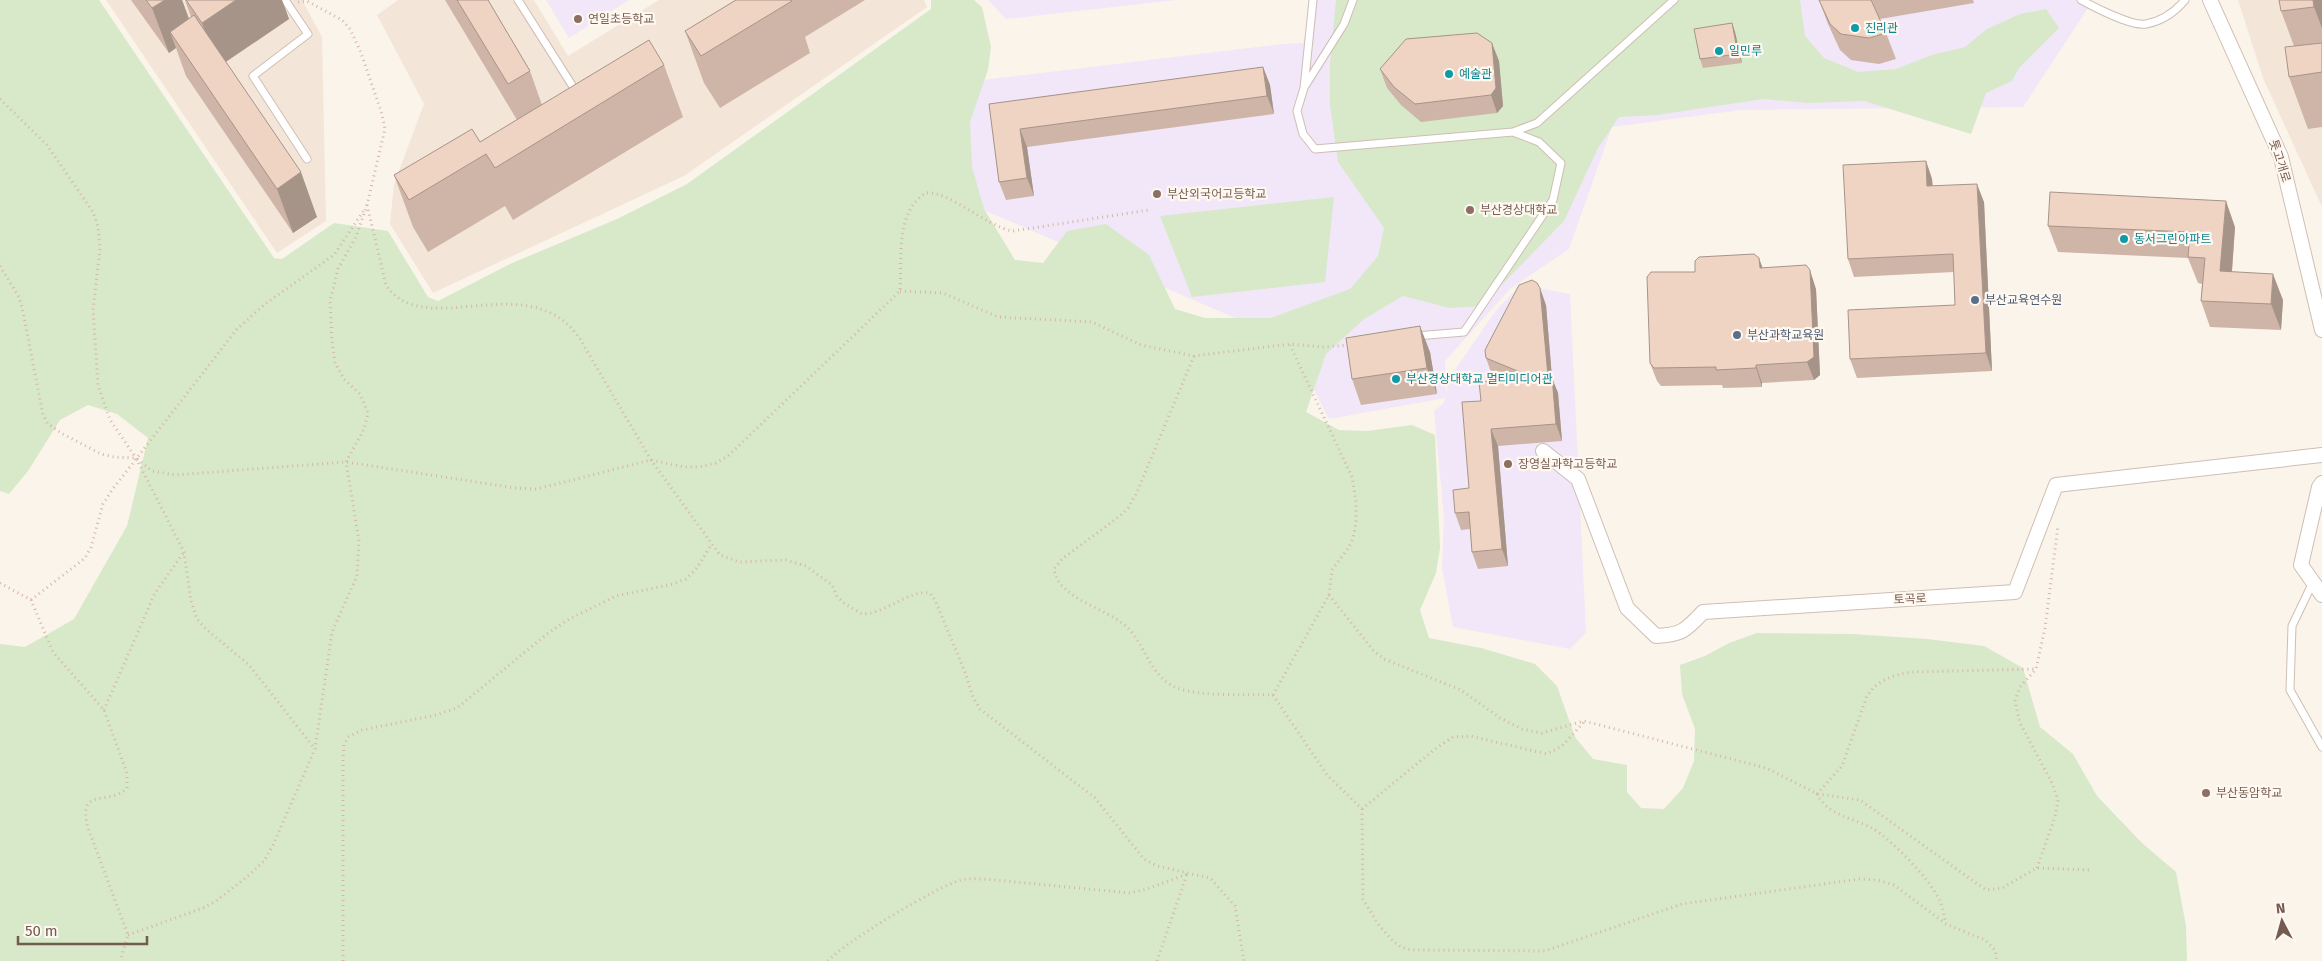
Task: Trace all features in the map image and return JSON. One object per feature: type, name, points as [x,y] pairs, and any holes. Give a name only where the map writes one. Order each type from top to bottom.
[{"type":"street","name":"톳고개로","points":[[2210,0],[2281,157],[2322,330]]},
{"type":"street","name":"토곡로","points":[[1543,451],[1578,479],[1627,608],[1641,624],[1656,636],[1670,636],[1685,631],[1703,612],[2015,592],[2056,485],[2322,455]]},
{"type":"street","points":[[2322,483],[2319,487],[2301,565],[2322,595]]},
{"type":"lane","points":[[518,0],[582,102]]},
{"type":"lane","points":[[1313,0],[1304,88],[1297,111],[1303,134],[1315,149],[1513,132],[1537,123],[1674,0]]},
{"type":"lane","points":[[1304,88],[1344,24],[1354,0]]},
{"type":"lane","points":[[2081,0],[2120,19],[2145,25],[2174,13],[2185,0]]},
{"type":"lane","points":[[286,1],[308,34],[253,76],[306,159]]},
{"type":"lane","points":[[1404,338],[1464,332],[1553,200],[1561,163],[1539,142],[1513,132]]},
{"type":"lane","points":[[2313,582],[2292,626],[2290,690],[2322,747]]},
{"type":"path","points":[[128,935],[210,905],[248,876],[264,861],[273,845],[315,749],[332,632],[354,586],[359,566],[359,541],[346,462],[364,429],[368,413],[360,394],[344,379],[335,362],[330,301],[338,269],[356,237],[385,129],[382,114],[360,50],[350,29],[342,20],[307,1],[286,1]]},
{"type":"path","points":[[0,99],[47,145],[93,212],[98,226],[100,248],[93,310],[98,385],[110,420],[136,458],[184,552],[191,601],[196,618],[249,665],[315,749]]},
{"type":"path","points":[[0,266],[19,296],[40,404],[48,424],[100,454],[136,458],[152,471],[175,475],[346,462],[526,489],[563,483],[651,460],[684,467],[699,467],[716,463],[728,456],[900,291],[906,217],[914,203],[926,193],[941,195],[996,226],[1013,232],[1149,210]]},
{"type":"path","points":[[31,600],[85,558],[91,547],[103,504],[236,328],[265,304],[334,255],[366,205]]},
{"type":"path","points":[[366,205],[382,271],[392,293],[406,303],[427,308],[524,304],[548,312],[566,322],[580,339],[651,460],[720,555],[731,561],[786,560],[806,566],[832,585],[837,596],[845,604],[862,614],[878,611],[919,594],[930,593],[935,600],[965,672],[972,697],[980,709],[1095,798],[1144,859],[1157,866],[1210,878],[1235,906],[1244,961]]},
{"type":"path","points":[[900,291],[944,293],[998,317],[1092,322],[1142,345],[1194,356],[1290,344],[1331,347],[1360,344]]},
{"type":"path","points":[[1273,695],[1329,595],[1332,570],[1354,538],[1356,502],[1355,487],[1290,344]]},
{"type":"path","points":[[1194,356],[1138,492],[1128,508],[1062,559],[1054,569],[1055,577],[1068,591],[1126,627],[1156,672],[1174,687],[1195,692],[1273,695]]},
{"type":"path","points":[[2037,868],[2055,817],[2058,800],[2052,783],[2020,723],[2015,702],[2020,687],[2036,669],[2045,628],[2058,523]]},
{"type":"path","points":[[343,961],[343,760],[348,737],[362,730],[436,715],[457,708],[547,634],[569,620],[616,596],[673,584],[686,578],[697,568],[711,545]]},
{"type":"path","points":[[104,710],[155,593],[184,552]]},
{"type":"path","points":[[0,583],[31,600],[53,652],[104,710],[128,783],[128,788],[122,794],[93,799],[89,802],[86,817],[128,935],[120,961]]},
{"type":"path","points":[[1329,595],[1373,650],[1384,659],[1461,690],[1500,718],[1522,729],[1542,732],[1584,721],[1766,768],[1817,794],[1850,798],[1867,804],[1970,881],[1986,890],[2002,888],[2037,868],[2092,870]]},
{"type":"path","points":[[1817,794],[1842,766],[1867,696],[1872,688],[1880,682],[1897,675],[1912,672],[2036,669]]},
{"type":"path","points":[[1273,695],[1327,775],[1362,809],[1362,888],[1365,906],[1392,941],[1401,947],[1411,950],[1546,951],[1682,904],[1859,879],[1877,880],[1894,886],[1946,924],[1985,940],[1992,945],[1997,961]]},
{"type":"path","points":[[1362,809],[1435,749],[1453,737],[1470,736],[1547,754],[1562,746],[1584,721]]},
{"type":"path","points":[[1817,794],[1820,801],[1830,809],[1872,828],[1897,848],[1934,890],[1940,901],[1946,924]]},
{"type":"path","points":[[828,961],[846,944],[938,890],[962,880],[984,879],[1130,893],[1147,889],[1187,873]]},
{"type":"path","points":[[1157,961],[1187,873]]},
{"type":"shaded area","points":[[106,0],[302,0],[322,37],[326,221],[277,253]]},
{"type":"shaded area","points":[[398,0],[534,0],[568,56],[659,0],[924,0],[927,7],[684,176],[433,293],[390,224],[394,184],[424,104],[377,15]]},
{"type":"shaded area","name":"연일초등학교","points":[[546,0],[629,0],[569,38]]},
{"type":"shaded area","points":[[988,0],[1176,0],[1006,19]]},
{"type":"shaded area","points":[[1315,0],[2081,0],[2090,5],[2023,107],[1741,110],[1612,127],[1569,249],[1511,288],[1445,361],[1446,393],[1450,377],[1497,309],[1517,289],[1538,288],[1570,294],[1586,633],[1570,649],[1453,627],[1442,568],[1444,517],[1434,411],[1444,403],[1445,398],[1329,419],[1289,341],[974,206],[957,83],[1303,43]]},
{"type":"shaded area","points":[[2238,0],[2322,0],[2322,207],[2263,78]]},
{"type":"green space","points":[[0,0],[99,0],[274,258],[282,259],[334,223],[388,231],[428,297],[438,301],[510,264],[617,219],[687,184],[931,9],[931,0],[974,0],[982,7],[991,47],[988,70],[970,122],[972,167],[984,209],[1015,260],[1043,263],[1067,231],[1106,224],[1149,255],[1175,309],[1205,318],[1271,318],[1350,289],[1378,256],[1384,228],[1338,162],[1330,105],[1330,64],[1336,0],[1800,0],[1805,36],[1824,58],[1858,72],[1896,69],[1932,55],[1965,47],[1987,29],[2020,14],[2046,9],[2059,28],[2019,68],[2012,81],[1986,93],[1971,134],[1864,101],[1808,103],[1763,99],[1657,115],[1619,117],[1598,148],[1564,221],[1481,306],[1450,308],[1403,296],[1364,319],[1326,354],[1306,412],[1339,430],[1367,431],[1412,425],[1435,435],[1440,548],[1436,573],[1420,610],[1429,638],[1481,648],[1535,664],[1557,686],[1575,737],[1593,759],[1627,765],[1627,792],[1641,808],[1664,809],[1683,788],[1694,761],[1695,729],[1682,694],[1680,665],[1705,656],[1729,643],[1757,633],[1852,634],[1927,639],[1984,646],[2023,668],[2040,727],[2073,754],[2097,796],[2142,843],[2176,872],[2186,926],[2187,961],[0,961],[0,644],[25,647],[74,619],[127,526],[148,438],[117,414],[88,405],[60,420],[28,471],[9,494],[0,491]]},
{"type":"green space","points":[[1334,197],[1325,282],[1192,297],[1160,216]]},
{"type":"building","points":[[146,0],[165,0],[152,8]]},
{"type":"building","points":[[186,0],[236,0],[202,23]]},
{"type":"building","points":[[457,0],[488,0],[530,71],[508,84]]},
{"type":"building","points":[[736,0],[792,1],[701,56],[685,31]]},
{"type":"building","points":[[1819,0],[1871,0],[1886,33],[1869,38],[1841,34],[1830,24]]},
{"type":"building","points":[[2279,0],[2313,0],[2314,7],[2281,11]]},
{"type":"building","points":[[194,15],[301,172],[277,189],[170,32]]},
{"type":"building","name":"일민루","points":[[1732,23],[1738,54],[1700,59],[1694,29]]},
{"type":"building","name":"예술관","points":[[1477,33],[1492,43],[1496,88],[1491,95],[1415,104],[1394,87],[1380,69],[1406,39]]},
{"type":"building","points":[[649,40],[664,65],[495,168],[486,154],[409,200],[394,175],[472,129],[480,142]]},
{"type":"building","points":[[2322,43],[2322,72],[2289,77],[2285,47]]},
{"type":"building","points":[[1263,67],[1267,96],[1020,129],[1027,178],[999,182],[989,104]]},
{"type":"building","name":"부산교육연수원","points":[[1926,161],[1927,186],[1977,184],[1986,353],[1850,359],[1848,310],[1955,305],[1953,254],[1848,259],[1843,165]]},
{"type":"building","points":[[2050,192],[2226,201],[2220,271],[2273,274],[2271,304],[2201,301],[2205,258],[2188,257],[2190,232],[2048,226]]},
{"type":"building","name":"부산과학교육원","points":[[1754,254],[1759,258],[1760,268],[1806,265],[1810,270],[1814,357],[1807,362],[1756,365],[1756,368],[1716,370],[1716,367],[1654,368],[1650,363],[1647,277],[1651,272],[1695,272],[1695,261],[1699,257]]},
{"type":"building","points":[[1532,280],[1540,288],[1548,376],[1552,376],[1556,424],[1491,429],[1502,549],[1472,552],[1469,512],[1455,513],[1453,490],[1469,488],[1462,402],[1481,401],[1479,382],[1532,377],[1486,358],[1485,350],[1519,285]]},
{"type":"building","points":[[1420,326],[1427,368],[1352,379],[1346,338]]},
{"type":"place","name":"연일초등학교","points":[[578,19]]},
{"type":"place","name":"진리관","points":[[1855,28]]},
{"type":"place","name":"일민루","points":[[1719,51]]},
{"type":"place","name":"예술관","points":[[1449,74]]},
{"type":"place","name":"부산외국어고등학교","points":[[1157,194]]},
{"type":"place","name":"부산경상대학교","points":[[1470,210]]},
{"type":"place","name":"동서그린아파트","points":[[2124,239]]},
{"type":"place","name":"부산교육연수원","points":[[1975,300]]},
{"type":"place","name":"부산과학교육원","points":[[1737,335]]},
{"type":"place","name":"부산경상대학교 멀티미디어관","points":[[1396,379]]},
{"type":"place","name":"장영실과학고등학교","points":[[1508,464]]},
{"type":"place","name":"부산동암학교","points":[[2206,793]]}]
